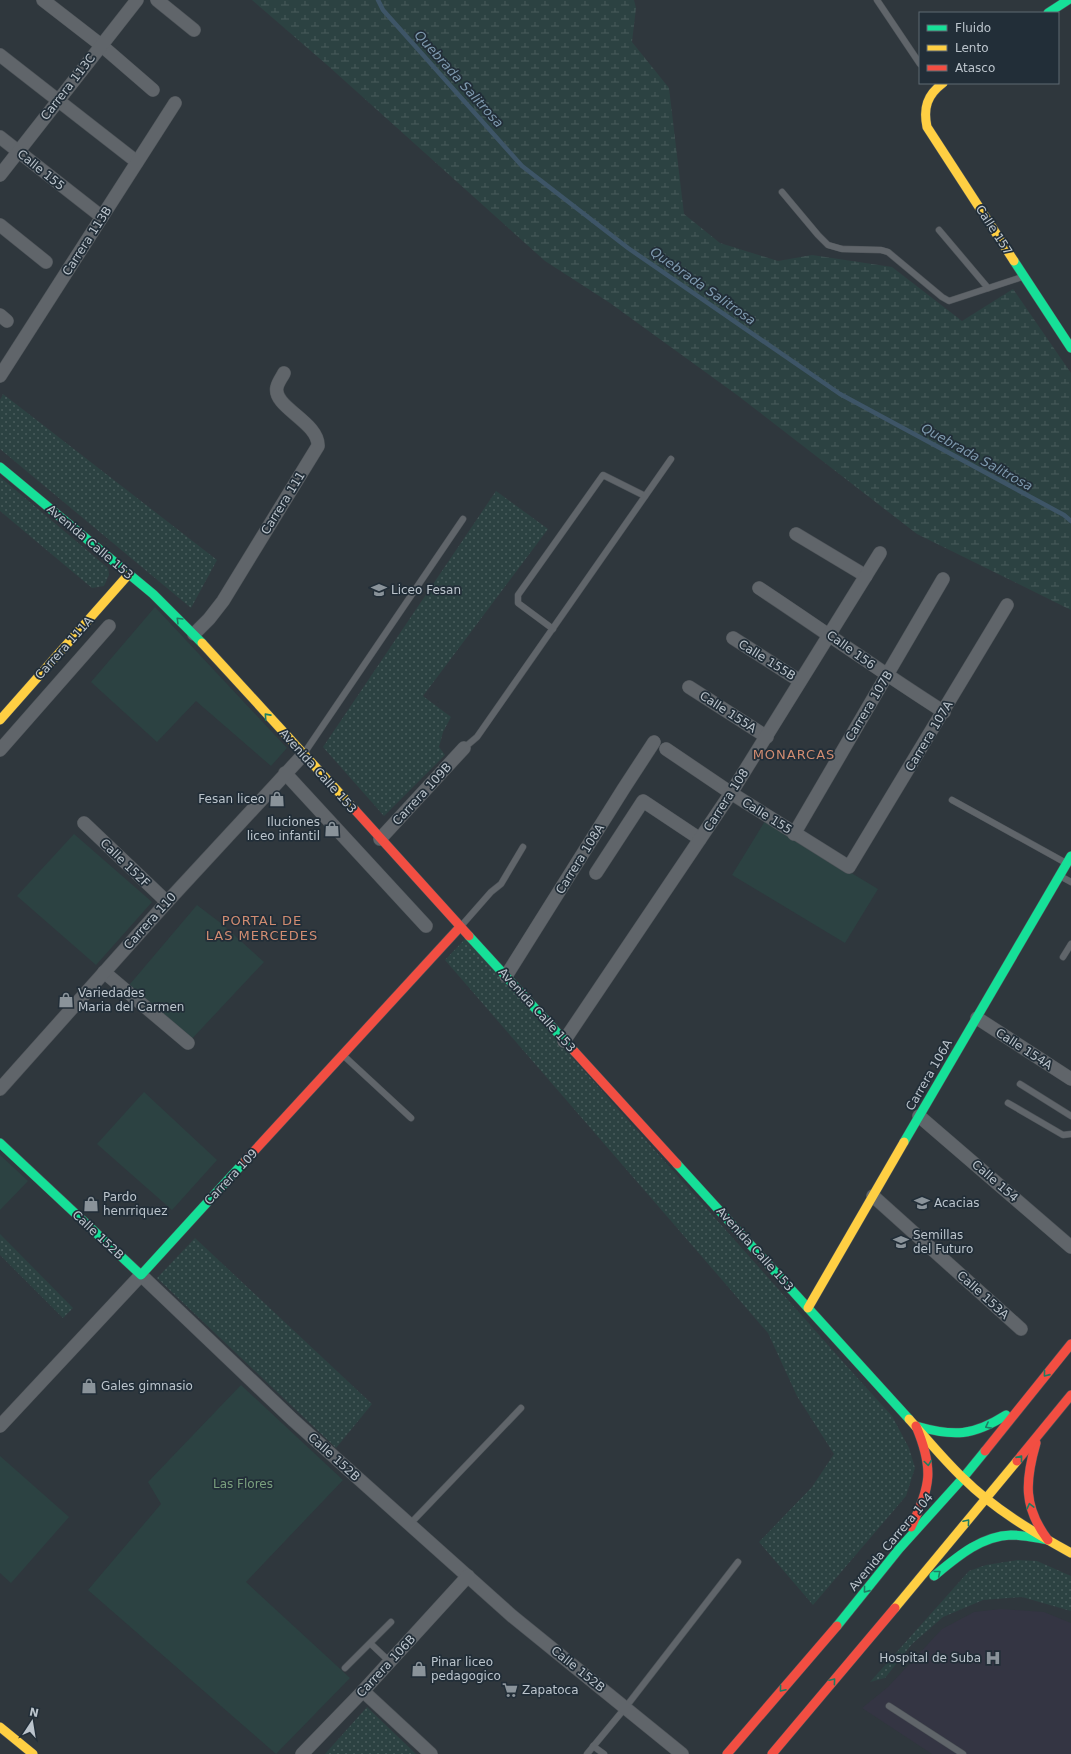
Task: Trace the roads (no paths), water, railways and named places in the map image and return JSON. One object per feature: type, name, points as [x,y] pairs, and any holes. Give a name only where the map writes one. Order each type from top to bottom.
[{"type":"street","points":[[43,0],[153,90]]},
{"type":"street","name":"Carrera 113C","points":[[0,175],[136,0]]},
{"type":"street","points":[[157,0],[194,30]]},
{"type":"street","points":[[1050,12],[1068,0]]},
{"type":"street","points":[[0,55],[137,162]]},
{"type":"street","name":"Calle 157","points":[[937,84],[927,98],[924,109],[927,127],[1071,348]]},
{"type":"street","name":"Carrera 113B","points":[[0,376],[175,104]]},
{"type":"street","name":"Calle 155","points":[[0,137],[102,217]]},
{"type":"street","points":[[0,225],[46,262]]},
{"type":"street","name":"Carrera 111","points":[[194,634],[209,619],[223,601],[318,446],[316,435],[279,398],[277,386],[284,373]]},
{"type":"street","name":"Avenida Calle 153","points":[[0,467],[128,575],[153,594],[194,634],[963,1478],[986,1499],[1048,1540],[1071,1553]]},
{"type":"street","points":[[796,534],[866,576]]},
{"type":"street","name":"Carrera 108","points":[[564,1041],[731,793],[880,553]]},
{"type":"street","name":"Carrera 111A","points":[[0,720],[128,575]]},
{"type":"street","name":"Carrera 107B","points":[[794,834],[944,579]]},
{"type":"street","name":"Calle 156","points":[[759,588],[830,635],[887,676],[944,712]]},
{"type":"street","name":"Carrera 107A","points":[[849,867],[944,712],[1007,605]]},
{"type":"street","name":"Carrera 111A","points":[[0,750],[109,626]]},
{"type":"street","name":"Calle 155B","points":[[733,638],[800,681]]},
{"type":"street","name":"Calle 155A","points":[[689,687],[767,736]]},
{"type":"street","name":"Carrera 108A","points":[[506,976],[654,742]]},
{"type":"street","name":"Carrera 109B","points":[[380,839],[464,748]]},
{"type":"street","name":"Calle 155","points":[[666,749],[794,834],[849,867]]},
{"type":"street","name":"Carrera 110","points":[[0,1089],[166,902],[303,755]]},
{"type":"street","name":"Avenida Calle 153","points":[[285,773],[426,926]]},
{"type":"street","points":[[596,873],[643,801],[700,839]]},
{"type":"street","name":"Calle 152F","points":[[84,824],[166,902]]},
{"type":"street","name":"Carrera 106A","points":[[808,1308],[919,1116],[1070,861]]},
{"type":"street","name":"Carrera 109","points":[[0,1426],[141,1275],[460,927]]},
{"type":"street","points":[[104,972],[188,1043]]},
{"type":"street","name":"Calle 154A","points":[[977,1018],[1071,1079]]},
{"type":"street","name":"Calle 154","points":[[919,1116],[1071,1247]]},
{"type":"street","name":"Calle 152B","points":[[0,1143],[293,1420],[512,1616],[682,1754]]},
{"type":"street","name":"Calle 153A","points":[[873,1196],[1021,1329]]},
{"type":"street","name":"Avenida Carrera 104","points":[[728,1754],[841,1621],[899,1548],[963,1478],[1071,1344]]},
{"type":"street","points":[[772,1754],[897,1606],[1071,1395]]},
{"type":"street","points":[[916,1426],[947,1434],[962,1435],[972,1433],[986,1428],[1021,1405]]},
{"type":"street","points":[[899,1548],[922,1504],[928,1482],[928,1462],[916,1426]]},
{"type":"street","points":[[1039,1435],[1028,1477],[1028,1502],[1038,1529],[1048,1540]]},
{"type":"street","points":[[897,1606],[967,1549],[987,1539],[1011,1535],[1048,1540]]},
{"type":"street","name":"Carrera 106B","points":[[302,1754],[364,1691],[468,1576]]},
{"type":"street","points":[[364,1691],[431,1754]]},
{"type":"street","points":[[0,1727],[33,1754]]},
{"type":"lane","points":[[877,0],[919,63]]},
{"type":"lane","points":[[782,192],[828,245],[842,249],[881,250],[888,252],[949,302],[1024,276]]},
{"type":"lane","points":[[939,230],[988,288]]},
{"type":"lane","points":[[464,748],[477,737],[672,459]]},
{"type":"lane","points":[[553,629],[518,603],[518,595],[603,475],[645,496]]},
{"type":"lane","points":[[303,755],[463,519]]},
{"type":"lane","points":[[952,800],[1070,861]]},
{"type":"lane","points":[[460,927],[491,892],[501,884],[523,846]]},
{"type":"lane","points":[[1060,876],[1071,882]]},
{"type":"lane","points":[[1063,957],[1071,944]]},
{"type":"lane","points":[[343,1055],[410,1118]]},
{"type":"lane","points":[[1020,1084],[1071,1116]]},
{"type":"lane","points":[[1008,1104],[1063,1135],[1071,1134]]},
{"type":"lane","points":[[410,1524],[520,1408]]},
{"type":"lane","points":[[587,1754],[625,1708],[738,1562]]},
{"type":"lane","points":[[346,1668],[391,1622]]},
{"type":"lane","points":[[371,1644],[390,1662]]},
{"type":"lane","points":[[890,1706],[963,1754]]},
{"type":"lane","points":[[593,1746],[604,1754]]},
{"type":"waterway","name":"Quebrada Salitrosa","points":[[378,0],[383,10],[522,166],[628,248],[840,394],[1064,515],[1071,521]]},
{"type":"place","name":"Liceo Fesan","points":[[379,590]]},
{"type":"place","name":"Fesan liceo","points":[[277,799]]},
{"type":"place","name":"Iluciones liceo infantil","points":[[332,829]]},
{"type":"place","name":"Variedades Maria del Carmen","points":[[66,1000]]},
{"type":"place","name":"Acacias","points":[[922,1203]]},
{"type":"place","name":"Pardo henrriquez","points":[[91,1204]]},
{"type":"place","name":"Semillas del Futuro","points":[[901,1242]]},
{"type":"place","name":"Gales gimnasio","points":[[89,1386]]},
{"type":"place","name":"Hospital de Suba","points":[[993,1658]]},
{"type":"place","name":"Pinar liceo pedagogico","points":[[419,1669]]},
{"type":"place","name":"Zapatoca","points":[[510,1690]]},
{"type":"district","name":"MONARCAS","points":[[794,754]]},
{"type":"district","name":"PORTAL DE LAS MERCEDES","points":[[262,928]]},
{"type":"park label","name":"Las Flores","points":[[243,1484]]}]
